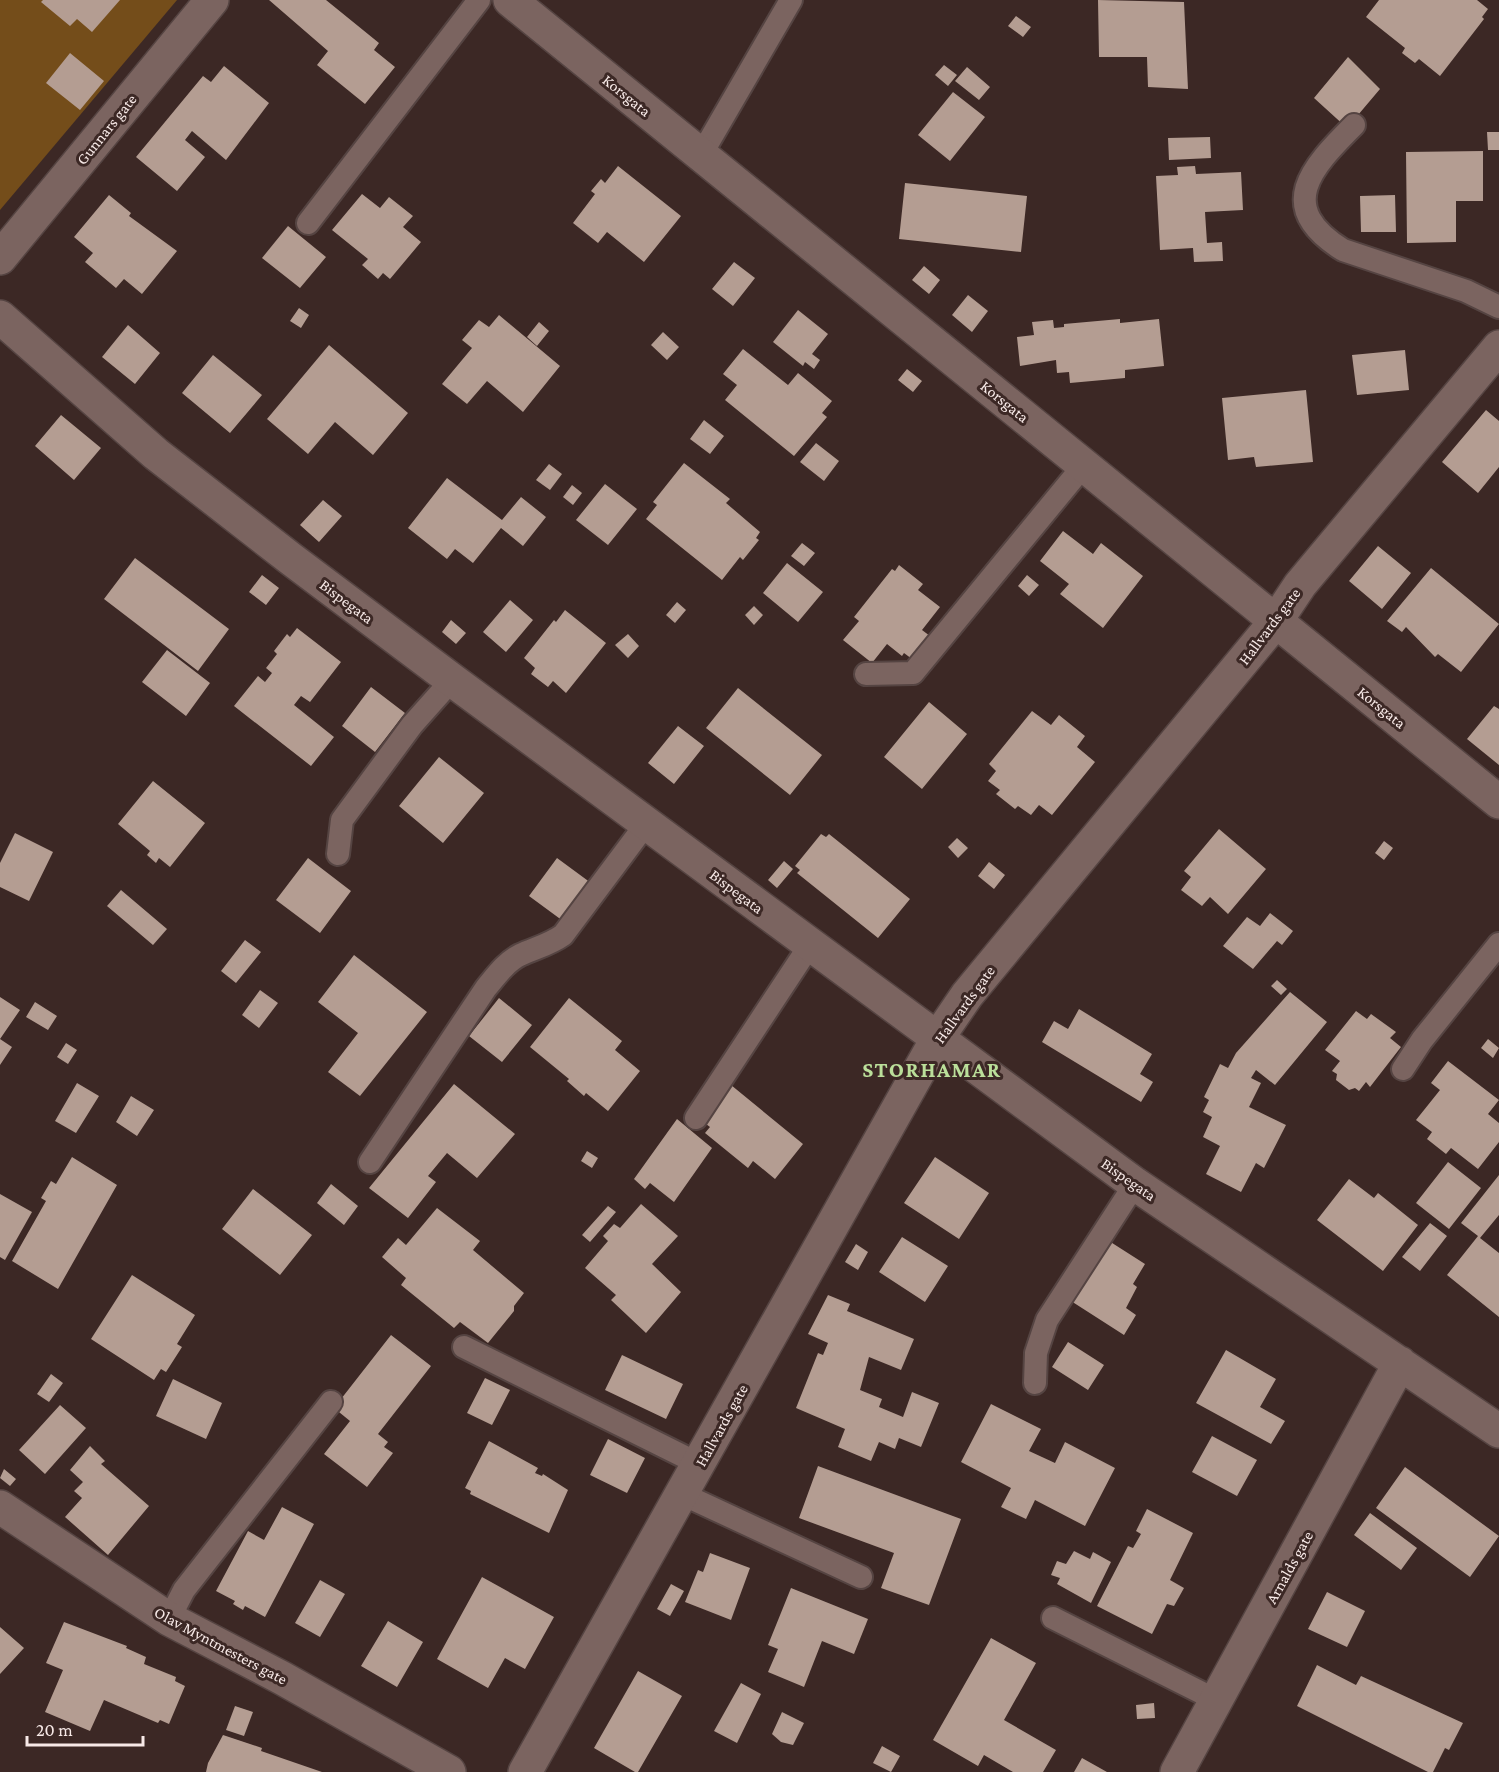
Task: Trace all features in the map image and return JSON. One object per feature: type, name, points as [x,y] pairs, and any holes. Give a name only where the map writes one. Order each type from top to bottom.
[{"type":"street","name":"Gunnars gate","points":[[0,258],[212,0]]},
{"type":"street","name":"Korsgata","points":[[510,0],[1499,802]]},
{"type":"street","name":"Bispegata","points":[[0,317],[156,454],[291,560],[452,680],[1135,1184],[1499,1431]]},
{"type":"street","name":"Hallvards gate","points":[[525,1772],[937,1039],[967,995],[1276,621],[1300,585],[1499,347]]},
{"type":"street","name":"Arnalds gate","points":[[1177,1772],[1400,1363]]},
{"type":"street","name":"Olav Myntmesters gate","points":[[0,1508],[169,1619],[282,1678],[449,1772]]},
{"type":"lane","points":[[308,223],[479,0]]},
{"type":"lane","points":[[701,155],[791,0]]},
{"type":"lane","points":[[1354,125],[1320,159],[1304,188],[1305,213],[1325,239],[1343,250],[1466,291],[1499,307]]},
{"type":"lane","points":[[866,674],[913,673],[1083,465]]},
{"type":"lane","points":[[338,854],[342,820],[412,725],[452,680]]},
{"type":"lane","points":[[370,1162],[486,987],[502,968],[520,956],[547,946],[563,935],[646,824]]},
{"type":"lane","points":[[1403,1069],[1422,1040],[1499,944]]},
{"type":"lane","points":[[696,1118],[810,945]]},
{"type":"lane","points":[[1035,1383],[1036,1353],[1047,1320],[1135,1184]]},
{"type":"lane","points":[[464,1347],[699,1464]]},
{"type":"lane","points":[[169,1619],[184,1590],[331,1402]]},
{"type":"lane","points":[[682,1494],[861,1577]]},
{"type":"lane","points":[[1053,1618],[1216,1700]]},
{"type":"shaded area","points":[[0,0],[177,0],[0,210]]},
{"type":"building","points":[[43,0],[120,0],[92,32],[77,19],[70,26],[41,2]]},
{"type":"building","points":[[269,0],[326,0],[379,43],[374,50],[395,67],[365,104],[317,65],[328,51]]},
{"type":"building","points":[[1098,0],[1184,2],[1188,89],[1148,87],[1147,57],[1099,57]]},
{"type":"building","points":[[1379,0],[1477,0],[1488,9],[1482,17],[1484,19],[1440,76],[1419,59],[1415,63],[1402,53],[1405,48],[1366,17]]},
{"type":"building","points":[[1016,16],[1031,27],[1023,37],[1008,26]]},
{"type":"building","points":[[70,53],[104,81],[80,110],[46,83]]},
{"type":"building","points":[[1348,57],[1380,89],[1347,128],[1314,98]]},
{"type":"building","points":[[944,65],[957,75],[948,86],[935,75]]},
{"type":"building","points":[[224,66],[269,103],[226,160],[192,131],[185,140],[205,157],[177,191],[136,157],[203,76],[211,82]]},
{"type":"building","points":[[967,67],[990,87],[979,100],[955,81]]},
{"type":"building","points":[[953,92],[985,117],[950,161],[918,135]]},
{"type":"building","points":[[1487,132],[1499,132],[1499,150],[1488,150]]},
{"type":"building","points":[[1210,137],[1211,158],[1169,160],[1168,138]]},
{"type":"building","points":[[1483,151],[1483,201],[1456,201],[1456,242],[1407,243],[1406,152]]},
{"type":"building","points":[[618,166],[681,216],[644,262],[607,232],[598,243],[573,223],[595,194],[591,191],[601,179],[605,183]]},
{"type":"building","points":[[1195,166],[1196,174],[1241,172],[1243,210],[1205,212],[1207,243],[1222,242],[1223,261],[1194,262],[1193,248],[1160,250],[1156,176],[1178,175],[1177,167]]},
{"type":"building","points":[[905,183],[1027,196],[1021,252],[899,239]]},
{"type":"building","points":[[362,194],[380,208],[389,197],[413,216],[403,227],[421,242],[390,279],[383,273],[378,279],[362,265],[368,259],[332,230]]},
{"type":"building","points":[[109,195],[131,213],[129,216],[177,251],[142,294],[124,279],[116,288],[85,262],[93,253],[74,237]]},
{"type":"building","points":[[1395,195],[1396,232],[1361,232],[1360,196]]},
{"type":"building","points":[[288,226],[326,257],[300,288],[262,258]]},
{"type":"building","points":[[734,262],[755,278],[733,306],[712,289]]},
{"type":"building","points":[[924,266],[940,280],[929,294],[912,280]]},
{"type":"building","points":[[968,295],[988,311],[972,332],[952,315]]},
{"type":"building","points":[[299,308],[309,315],[301,328],[290,321]]},
{"type":"building","points":[[798,310],[828,334],[812,354],[820,360],[814,369],[805,362],[803,366],[773,342]]},
{"type":"building","points":[[499,315],[560,366],[523,412],[487,381],[467,404],[442,384],[472,348],[462,340],[479,320],[489,327]]},
{"type":"building","points":[[1120,319],[1120,323],[1159,319],[1164,366],[1125,370],[1125,378],[1070,383],[1069,372],[1057,373],[1056,360],[1020,366],[1017,337],[1034,335],[1032,322],[1053,320],[1054,328],[1064,327],[1064,324]]},
{"type":"building","points":[[539,322],[549,331],[537,346],[527,337]]},
{"type":"building","points":[[128,325],[160,353],[135,384],[102,357]]},
{"type":"building","points":[[663,332],[679,347],[667,360],[651,345]]},
{"type":"building","points":[[329,345],[408,413],[373,455],[335,422],[308,454],[267,419]]},
{"type":"building","points":[[743,349],[788,385],[798,373],[832,401],[822,413],[827,417],[794,456],[725,400],[737,385],[723,374]]},
{"type":"building","points":[[1405,350],[1409,390],[1357,395],[1352,355]]},
{"type":"building","points":[[213,355],[262,395],[230,433],[182,393]]},
{"type":"building","points":[[907,369],[922,381],[913,392],[898,380]]},
{"type":"building","points":[[1306,390],[1313,462],[1256,467],[1254,457],[1228,460],[1222,398]]},
{"type":"building","points":[[1486,410],[1499,421],[1499,467],[1478,493],[1442,462]]},
{"type":"building","points":[[61,415],[101,448],[74,480],[35,446]]},
{"type":"building","points":[[704,420],[724,436],[710,454],[690,439]]},
{"type":"building","points":[[816,443],[839,461],[824,481],[800,462]]},
{"type":"building","points":[[684,463],[730,499],[726,503],[760,532],[756,538],[759,540],[743,560],[740,557],[722,580],[646,519],[657,505],[653,502]]},
{"type":"building","points":[[549,464],[562,474],[550,490],[536,480]]},
{"type":"building","points":[[447,478],[502,520],[521,497],[546,517],[523,546],[501,528],[473,563],[455,549],[447,559],[408,528]]},
{"type":"building","points":[[605,484],[637,509],[608,545],[576,520]]},
{"type":"building","points":[[572,485],[582,493],[573,505],[563,497]]},
{"type":"building","points":[[323,500],[342,516],[319,542],[300,525]]},
{"type":"building","points":[[1063,531],[1093,554],[1101,543],[1143,576],[1103,628],[1060,594],[1069,584],[1040,561]]},
{"type":"building","points":[[802,543],[815,553],[804,566],[791,556]]},
{"type":"building","points":[[1378,546],[1411,573],[1382,609],[1349,581]]},
{"type":"building","points":[[135,558],[229,629],[198,671],[104,599]]},
{"type":"building","points":[[787,563],[823,592],[798,622],[763,593]]},
{"type":"building","points":[[899,565],[923,584],[918,590],[940,607],[922,630],[930,636],[912,659],[904,653],[902,656],[887,644],[872,663],[843,640],[859,621],[854,617],[892,569],[895,571]]},
{"type":"building","points":[[1431,568],[1499,624],[1461,672],[1438,654],[1435,657],[1406,627],[1402,632],[1387,621]]},
{"type":"building","points":[[262,575],[279,588],[266,605],[249,592]]},
{"type":"building","points":[[1027,575],[1039,585],[1029,596],[1018,586]]},
{"type":"building","points":[[510,600],[533,620],[506,652],[483,632]]},
{"type":"building","points":[[677,602],[686,610],[675,623],[666,615]]},
{"type":"building","points":[[754,606],[763,615],[754,625],[745,615]]},
{"type":"building","points":[[565,610],[606,643],[566,693],[553,681],[548,687],[531,674],[535,668],[524,658],[554,620],[556,622]]},
{"type":"building","points":[[451,620],[466,633],[456,644],[442,632]]},
{"type":"building","points":[[297,628],[341,662],[310,702],[301,696],[294,705],[334,737],[311,766],[234,706],[258,676],[265,682],[272,673],[266,668],[277,654],[274,651],[287,634],[290,637]]},
{"type":"building","points":[[628,634],[639,646],[628,658],[615,645]]},
{"type":"building","points":[[167,650],[210,683],[186,716],[142,682]]},
{"type":"building","points":[[371,687],[405,713],[375,752],[342,726]]},
{"type":"building","points":[[738,688],[822,755],[790,795],[706,728]]},
{"type":"building","points":[[929,702],[967,734],[922,789],[884,757]]},
{"type":"building","points":[[1494,706],[1499,709],[1499,765],[1467,739]]},
{"type":"building","points":[[1032,711],[1051,725],[1059,715],[1085,736],[1077,747],[1095,762],[1052,815],[1039,805],[1031,815],[1018,806],[1015,809],[996,794],[1000,790],[988,781],[996,771],[989,764]]},
{"type":"building","points":[[678,726],[704,746],[674,784],[648,763]]},
{"type":"building","points":[[439,757],[484,793],[443,843],[399,806]]},
{"type":"building","points":[[153,781],[205,823],[170,867],[159,858],[156,863],[147,855],[150,851],[118,824]]},
{"type":"building","points":[[1219,829],[1266,869],[1228,914],[1210,897],[1202,906],[1181,890],[1191,877],[1184,871]]},
{"type":"building","points":[[15,833],[53,852],[29,901],[0,887],[0,863]]},
{"type":"building","points":[[821,834],[826,837],[829,834],[910,899],[878,938],[797,873],[800,870],[795,866]]},
{"type":"building","points":[[957,838],[968,848],[958,858],[948,847]]},
{"type":"building","points":[[1384,841],[1393,848],[1384,860],[1375,853]]},
{"type":"building","points":[[308,858],[351,891],[320,933],[276,900]]},
{"type":"building","points":[[557,858],[591,883],[563,921],[529,896]]},
{"type":"building","points":[[784,861],[793,869],[777,888],[768,880]]},
{"type":"building","points":[[989,862],[1005,875],[994,889],[978,876]]},
{"type":"building","points":[[121,890],[167,929],[153,945],[107,906]]},
{"type":"building","points":[[1270,913],[1293,931],[1282,945],[1277,941],[1253,969],[1223,946],[1247,917],[1260,926]]},
{"type":"building","points":[[245,940],[261,952],[236,983],[221,971]]},
{"type":"building","points":[[354,955],[427,1012],[360,1096],[328,1072],[358,1033],[318,1002]]},
{"type":"building","points":[[1277,980],[1287,989],[1281,995],[1271,986]]},
{"type":"building","points":[[260,990],[278,1003],[259,1028],[242,1015]]},
{"type":"building","points":[[1290,992],[1327,1022],[1275,1085],[1256,1070],[1251,1078],[1261,1083],[1249,1107],[1286,1125],[1264,1168],[1256,1163],[1241,1192],[1206,1174],[1220,1146],[1203,1137],[1212,1117],[1203,1112],[1209,1100],[1204,1097],[1220,1064],[1228,1068],[1236,1053]]},
{"type":"building","points":[[0,997],[20,1010],[0,1039]]},
{"type":"building","points":[[499,998],[532,1025],[502,1062],[469,1036]]},
{"type":"building","points":[[569,998],[622,1041],[615,1050],[640,1071],[608,1111],[586,1093],[584,1096],[567,1081],[569,1079],[530,1047]]},
{"type":"building","points":[[35,1002],[57,1016],[48,1030],[26,1017]]},
{"type":"building","points":[[1079,1009],[1152,1054],[1140,1074],[1153,1082],[1141,1102],[1042,1042],[1054,1021],[1068,1029]]},
{"type":"building","points":[[1356,1011],[1367,1019],[1371,1014],[1396,1032],[1390,1038],[1401,1047],[1370,1087],[1366,1082],[1359,1091],[1355,1088],[1349,1090],[1336,1080],[1337,1074],[1332,1071],[1340,1061],[1325,1050]]},
{"type":"building","points":[[0,1039],[12,1047],[0,1065]]},
{"type":"building","points":[[1488,1039],[1499,1048],[1493,1058],[1481,1048]]},
{"type":"building","points":[[66,1043],[77,1050],[68,1064],[57,1057]]},
{"type":"building","points":[[1448,1061],[1499,1100],[1488,1114],[1499,1123],[1499,1142],[1478,1169],[1451,1148],[1446,1154],[1427,1139],[1432,1132],[1416,1120],[1440,1090],[1431,1083]]},
{"type":"building","points":[[77,1083],[99,1096],[76,1133],[55,1121]]},
{"type":"building","points":[[454,1084],[515,1134],[477,1178],[447,1153],[428,1176],[436,1182],[408,1218],[369,1188]]},
{"type":"building","points":[[731,1085],[803,1144],[775,1179],[753,1161],[748,1168],[705,1133],[710,1127],[702,1121]]},
{"type":"building","points":[[131,1096],[154,1110],[137,1136],[116,1122]]},
{"type":"building","points":[[677,1119],[712,1148],[674,1202],[650,1183],[645,1189],[634,1179]]},
{"type":"building","points":[[587,1151],[598,1158],[592,1168],[581,1161]]},
{"type":"building","points":[[72,1157],[117,1185],[58,1289],[12,1261],[46,1201],[41,1198],[51,1181],[56,1184]]},
{"type":"building","points":[[935,1157],[989,1193],[959,1239],[904,1203]]},
{"type":"building","points":[[1448,1162],[1481,1188],[1449,1229],[1416,1203]]},
{"type":"building","points":[[1499,1175],[1499,1215],[1480,1238],[1499,1253],[1499,1317],[1447,1275],[1478,1236],[1461,1223]]},
{"type":"building","points":[[1349,1179],[1374,1198],[1378,1193],[1418,1225],[1383,1271],[1317,1220]]},
{"type":"building","points":[[331,1184],[358,1206],[344,1225],[317,1203]]},
{"type":"building","points":[[253,1189],[312,1235],[280,1275],[222,1229]]},
{"type":"building","points":[[0,1194],[32,1212],[5,1260],[0,1257]]},
{"type":"building","points":[[641,1204],[678,1236],[652,1264],[681,1292],[646,1333],[611,1300],[616,1295],[585,1268],[608,1241],[603,1236],[614,1224],[620,1228]]},
{"type":"building","points":[[608,1206],[616,1212],[590,1242],[582,1235]]},
{"type":"building","points":[[437,1208],[480,1241],[473,1250],[524,1293],[514,1306],[514,1311],[488,1343],[460,1322],[454,1328],[401,1285],[406,1278],[382,1257],[398,1238],[406,1245]]},
{"type":"building","points":[[1430,1223],[1447,1236],[1420,1271],[1402,1257]]},
{"type":"building","points":[[902,1237],[948,1266],[925,1302],[879,1272]]},
{"type":"building","points":[[1109,1241],[1145,1264],[1133,1284],[1137,1287],[1126,1308],[1136,1315],[1124,1335],[1071,1301]]},
{"type":"building","points":[[856,1244],[868,1252],[858,1270],[845,1262]]},
{"type":"building","points":[[132,1275],[195,1315],[177,1344],[182,1347],[166,1372],[161,1369],[154,1380],[91,1339]]},
{"type":"building","points":[[828,1295],[850,1304],[847,1311],[914,1339],[901,1370],[869,1357],[860,1390],[882,1399],[879,1407],[903,1417],[912,1392],[939,1403],[921,1447],[899,1438],[895,1449],[879,1442],[871,1461],[838,1447],[845,1429],[796,1408],[818,1353],[823,1355],[828,1343],[808,1334]]},
{"type":"building","points":[[391,1335],[431,1366],[378,1434],[388,1442],[384,1447],[393,1453],[367,1487],[324,1454],[350,1421],[334,1408]]},
{"type":"building","points":[[1068,1342],[1104,1365],[1088,1390],[1052,1367]]},
{"type":"building","points":[[1226,1350],[1276,1379],[1260,1407],[1285,1421],[1271,1444],[1196,1403]]},
{"type":"building","points":[[622,1355],[683,1384],[666,1419],[605,1390]]},
{"type":"building","points":[[51,1374],[63,1383],[49,1402],[37,1394]]},
{"type":"building","points":[[485,1378],[510,1390],[492,1425],[467,1413]]},
{"type":"building","points":[[173,1379],[222,1403],[206,1439],[156,1416]]},
{"type":"building","points":[[991,1404],[1041,1429],[1029,1451],[1055,1463],[1065,1442],[1115,1468],[1085,1526],[1035,1500],[1026,1519],[1001,1507],[1011,1488],[961,1462]]},
{"type":"building","points":[[60,1405],[86,1428],[45,1474],[19,1450]]},
{"type":"building","points":[[1212,1436],[1257,1460],[1237,1496],[1192,1472]]},
{"type":"building","points":[[608,1439],[645,1458],[627,1493],[590,1475]]},
{"type":"building","points":[[489,1441],[538,1468],[535,1473],[542,1476],[543,1474],[568,1490],[549,1533],[470,1494],[471,1491],[465,1488]]},
{"type":"building","points":[[90,1446],[105,1461],[101,1464],[149,1506],[108,1555],[65,1517],[82,1498],[74,1491],[83,1482],[70,1470]]},
{"type":"building","points":[[818,1466],[961,1519],[929,1605],[881,1588],[894,1553],[799,1518]]},
{"type":"building","points":[[1405,1467],[1499,1536],[1470,1577],[1376,1508]]},
{"type":"building","points":[[4,1469],[16,1479],[10,1486],[0,1478]]},
{"type":"building","points":[[282,1507],[314,1524],[265,1617],[245,1606],[243,1610],[233,1604],[235,1601],[216,1591],[248,1531],[264,1540]]},
{"type":"building","points":[[1147,1509],[1193,1533],[1170,1580],[1184,1588],[1174,1606],[1167,1604],[1152,1634],[1097,1606],[1128,1546],[1133,1548],[1141,1534],[1136,1531]]},
{"type":"building","points":[[1370,1513],[1417,1548],[1401,1570],[1354,1535]]},
{"type":"building","points":[[1074,1551],[1090,1559],[1093,1552],[1111,1562],[1091,1603],[1057,1584],[1060,1578],[1051,1575],[1057,1561],[1066,1564]]},
{"type":"building","points":[[710,1553],[750,1568],[731,1620],[685,1602],[698,1570],[703,1572]]},
{"type":"building","points":[[482,1577],[554,1617],[525,1669],[505,1658],[488,1688],[437,1659]]},
{"type":"building","points":[[320,1580],[345,1594],[320,1637],[295,1623]]},
{"type":"building","points":[[671,1584],[684,1591],[670,1616],[657,1609]]},
{"type":"building","points":[[791,1588],[868,1619],[854,1654],[822,1641],[804,1687],[768,1672],[778,1649],[768,1645]]},
{"type":"building","points":[[1327,1592],[1365,1611],[1347,1647],[1308,1629]]},
{"type":"building","points":[[388,1621],[423,1642],[397,1687],[361,1666]]},
{"type":"building","points":[[64,1622],[127,1646],[126,1648],[146,1657],[144,1664],[176,1677],[175,1681],[185,1686],[169,1724],[160,1720],[158,1723],[104,1700],[90,1731],[45,1712],[63,1670],[46,1663]]},
{"type":"building","points":[[0,1627],[24,1648],[0,1674]]},
{"type":"building","points":[[991,1638],[1036,1663],[1004,1720],[1056,1750],[1043,1772],[1013,1772],[984,1755],[978,1766],[933,1740]]},
{"type":"building","points":[[1317,1665],[1356,1685],[1361,1676],[1463,1723],[1449,1750],[1445,1748],[1433,1772],[1428,1772],[1297,1706]]},
{"type":"building","points":[[638,1671],[682,1696],[638,1772],[635,1772],[594,1748]]},
{"type":"building","points":[[741,1683],[761,1694],[737,1743],[714,1731]]},
{"type":"building","points":[[1154,1703],[1155,1718],[1137,1719],[1136,1705]]},
{"type":"building","points":[[235,1706],[253,1712],[244,1736],[226,1730]]},
{"type":"building","points":[[782,1712],[804,1723],[793,1745],[781,1742],[772,1734]]},
{"type":"building","points":[[223,1735],[322,1772],[206,1772],[208,1763]]},
{"type":"building","points":[[882,1746],[900,1756],[891,1772],[873,1763]]},
{"type":"building","points":[[1082,1758],[1107,1772],[1074,1772]]},
{"type":"district","name":"STORHAMAR","points":[[932,1069]]}]
